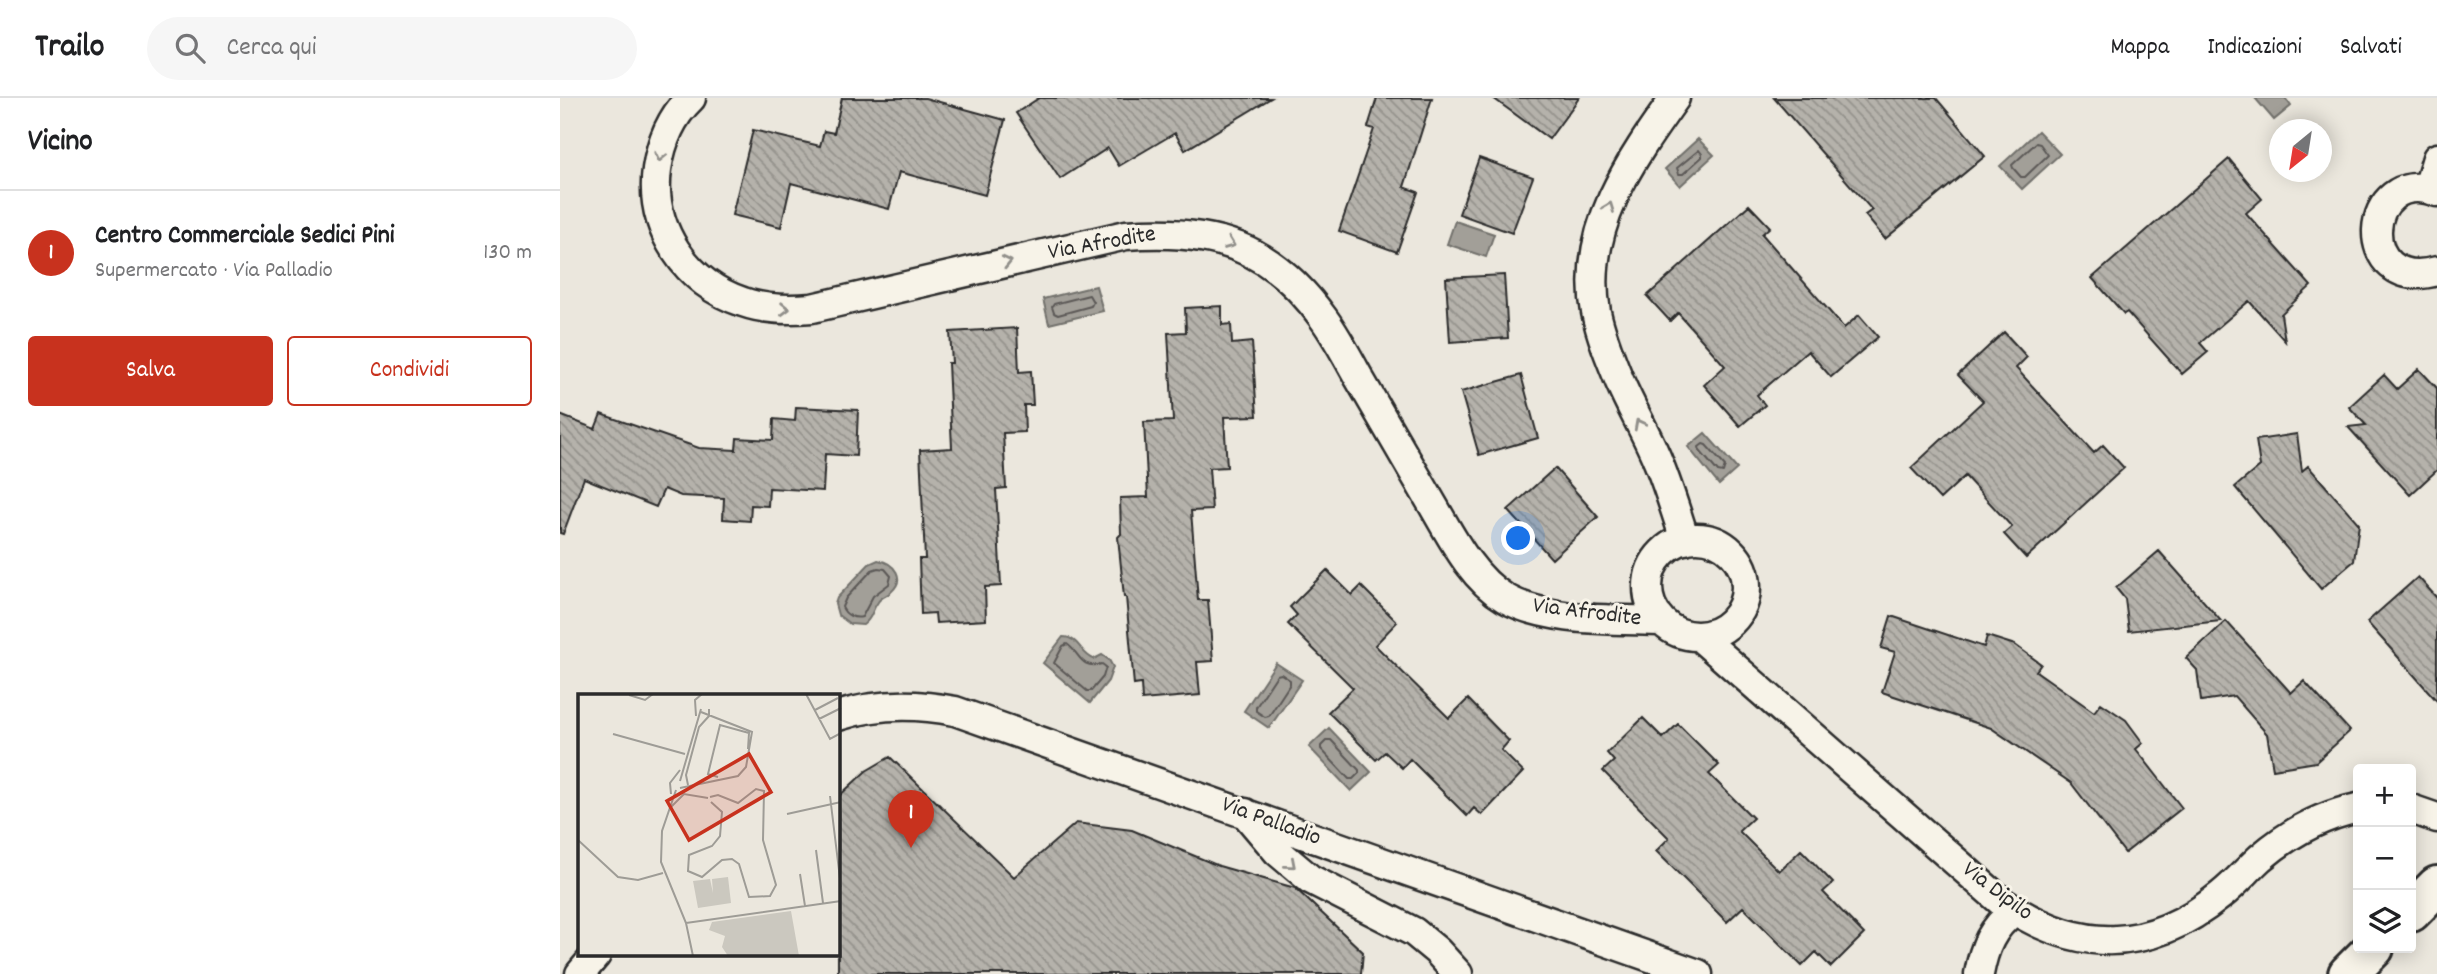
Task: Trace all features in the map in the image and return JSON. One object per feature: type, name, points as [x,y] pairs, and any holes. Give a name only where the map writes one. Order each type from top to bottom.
[{"type":"main road","points":[[2416,907],[2437,886]]},
{"type":"main road","points":[[2348,974],[2369,953]]},
{"type":"street","name":"Via Afrodite","points":[[691,98],[672,123],[659,157],[656,188],[660,221],[670,244],[683,261],[708,284],[732,298],[777,309],[812,308],[1126,235],[1203,235],[1227,242],[1274,266],[1324,318],[1450,534],[1483,581],[1512,602],[1548,612],[1594,618],[1661,621]]},
{"type":"street","points":[[1675,98],[1636,153],[1616,190],[1598,240],[1593,283],[1596,312],[1609,355],[1632,411],[1660,465],[1685,540]]},
{"type":"street","points":[[2437,158],[2432,190],[2414,188],[2400,191],[2389,199],[2376,223],[2375,237],[2388,262],[2398,270],[2412,275],[2437,271]]},
{"type":"street","points":[[1706,538],[1719,543],[1732,552],[1741,565],[1746,580],[1746,595],[1741,610],[1732,623],[1710,634],[1685,636],[1661,621],[1652,608],[1648,592],[1653,566],[1668,548],[1685,540],[1706,538]]},
{"type":"street","name":"Via Dipilo","points":[[1710,634],[1745,678],[2014,911],[2062,933],[2110,942],[2146,937],[2171,927],[2211,903],[2266,853],[2302,828],[2332,814],[2353,809]]},
{"type":"street","name":"Via Palladio","points":[[840,716],[893,705],[955,711],[1698,974]]},
{"type":"street","points":[[2416,811],[2437,818]]},
{"type":"street","points":[[1245,813],[1278,852],[1310,879],[1414,932],[1437,951],[1458,974]]},
{"type":"street","points":[[1979,974],[1986,943],[2002,920],[2014,911]]},
{"type":"street","points":[[580,974],[595,956]]},
{"type":"water","points":[[2255,98],[2285,98],[2291,106],[2273,119]]},
{"type":"water","points":[[2038,131],[2060,154],[2022,189],[2000,166]]},
{"type":"water","points":[[1698,139],[1714,155],[1680,186],[1665,169]]},
{"type":"water","points":[[1455,221],[1494,234],[1486,257],[1447,244]]},
{"type":"water","points":[[1096,286],[1103,311],[1049,324],[1043,299]]},
{"type":"water","points":[[1705,433],[1737,469],[1719,485],[1688,447]]},
{"type":"water","points":[[878,560],[894,568],[898,582],[891,592],[879,600],[863,625],[850,624],[838,615],[835,604],[837,598],[869,564]]},
{"type":"water","points":[[1063,637],[1073,640],[1094,659],[1102,655],[1113,667],[1108,681],[1090,703],[1043,663]]},
{"type":"water","points":[[1276,663],[1302,680],[1269,728],[1244,711]]},
{"type":"water","points":[[1329,728],[1371,772],[1351,791],[1309,747]]},
{"type":"building","points":[[842,98],[925,98],[1005,120],[985,195],[899,172],[889,209],[791,183],[781,227],[732,215],[753,130],[820,146],[824,131],[834,133]]},
{"type":"building","points":[[1039,98],[1271,98],[1185,150],[1175,133],[1119,166],[1108,148],[1060,179],[1016,113]]},
{"type":"building","points":[[1377,98],[1432,98],[1404,187],[1418,192],[1397,252],[1339,231],[1374,129],[1368,127]]},
{"type":"building","points":[[1493,98],[1579,98],[1549,139]]},
{"type":"building","points":[[1774,98],[1936,98],[1985,156],[1885,239],[1865,215],[1872,210]]},
{"type":"building","points":[[1479,158],[1533,177],[1512,233],[1459,214]]},
{"type":"building","points":[[2229,159],[2262,199],[2246,213],[2311,286],[2281,314],[2285,341],[2249,301],[2200,343],[2208,352],[2182,374],[2127,312],[2124,314],[2092,278]]},
{"type":"building","points":[[1749,205],[1770,227],[1762,234],[1844,328],[1859,315],[1878,337],[1831,377],[1808,351],[1757,395],[1765,405],[1740,426],[1704,385],[1725,366],[1678,313],[1670,321],[1647,296]]},
{"type":"building","points":[[1504,275],[1508,338],[1450,342],[1446,278]]},
{"type":"building","points":[[1222,306],[1222,325],[1231,324],[1232,344],[1252,342],[1257,416],[1224,417],[1227,467],[1209,468],[1212,510],[1191,511],[1198,600],[1208,600],[1213,661],[1197,662],[1200,695],[1142,700],[1141,684],[1134,685],[1124,597],[1118,537],[1121,534],[1120,498],[1148,497],[1144,422],[1173,421],[1168,333],[1186,332],[1185,308]]},
{"type":"building","points":[[1017,328],[1019,372],[1031,371],[1033,405],[1024,405],[1025,432],[1003,433],[1006,488],[996,489],[1001,586],[985,587],[986,620],[936,623],[935,613],[921,614],[919,559],[925,559],[920,450],[952,448],[948,363],[952,363],[950,332]]},
{"type":"building","points":[[2004,332],[2027,357],[2016,368],[2094,453],[2103,445],[2124,468],[2026,558],[2004,534],[2012,527],[1965,476],[1940,499],[1911,468],[1983,401],[1958,375]]},
{"type":"building","points":[[2419,369],[2437,388],[2437,470],[2410,495],[2348,427],[2366,425],[2349,407],[2384,375],[2397,389]]},
{"type":"building","points":[[1521,375],[1538,438],[1479,455],[1461,392]]},
{"type":"building","points":[[796,407],[858,410],[856,456],[825,454],[823,491],[769,488],[768,506],[751,505],[750,521],[723,519],[724,498],[681,496],[664,489],[656,507],[584,478],[563,534],[560,533],[560,415],[595,429],[601,414],[699,448],[736,450],[737,438],[773,440],[774,419],[795,421]]},
{"type":"building","points":[[2297,434],[2302,471],[2308,466],[2359,524],[2354,561],[2321,589],[2235,487],[2260,466],[2256,440]]},
{"type":"building","points":[[1555,468],[1598,517],[1552,559],[1508,510]]},
{"type":"building","points":[[2159,551],[2221,621],[2129,631],[2125,599],[2116,588]]},
{"type":"building","points":[[1327,570],[1352,595],[1361,586],[1397,622],[1375,645],[1449,718],[1468,699],[1509,741],[1501,750],[1523,772],[1482,815],[1474,808],[1467,816],[1410,759],[1402,768],[1385,752],[1376,760],[1328,712],[1353,688],[1288,624],[1297,615],[1290,607]]},
{"type":"building","points":[[2418,577],[2437,598],[2437,701],[2367,622]]},
{"type":"building","points":[[1891,616],[1984,647],[1987,636],[2015,645],[2041,664],[2036,671],[2094,712],[2101,703],[2126,720],[2143,743],[2136,749],[2182,808],[2125,853],[2071,783],[1991,728],[1882,692],[1895,652],[1881,648]]},
{"type":"building","points":[[2226,621],[2291,693],[2304,681],[2350,731],[2316,762],[2273,769],[2267,734],[2234,696],[2201,701],[2197,670],[2186,658]]},
{"type":"building","points":[[1643,718],[1663,738],[1678,724],[1719,765],[1709,774],[1753,818],[1739,831],[1779,871],[1801,850],[1833,883],[1823,892],[1864,934],[1831,967],[1816,952],[1802,966],[1743,907],[1727,922],[1656,851],[1669,838],[1603,771],[1614,761],[1607,753]]},
{"type":"building","points":[[890,757],[1014,877],[1076,823],[1132,830],[1219,866],[1295,888],[1363,952],[1361,974],[838,974],[840,795],[866,771]]},
{"type":"place","name":"Centro Commerciale Sedici Pini","points":[[911,848]]}]
